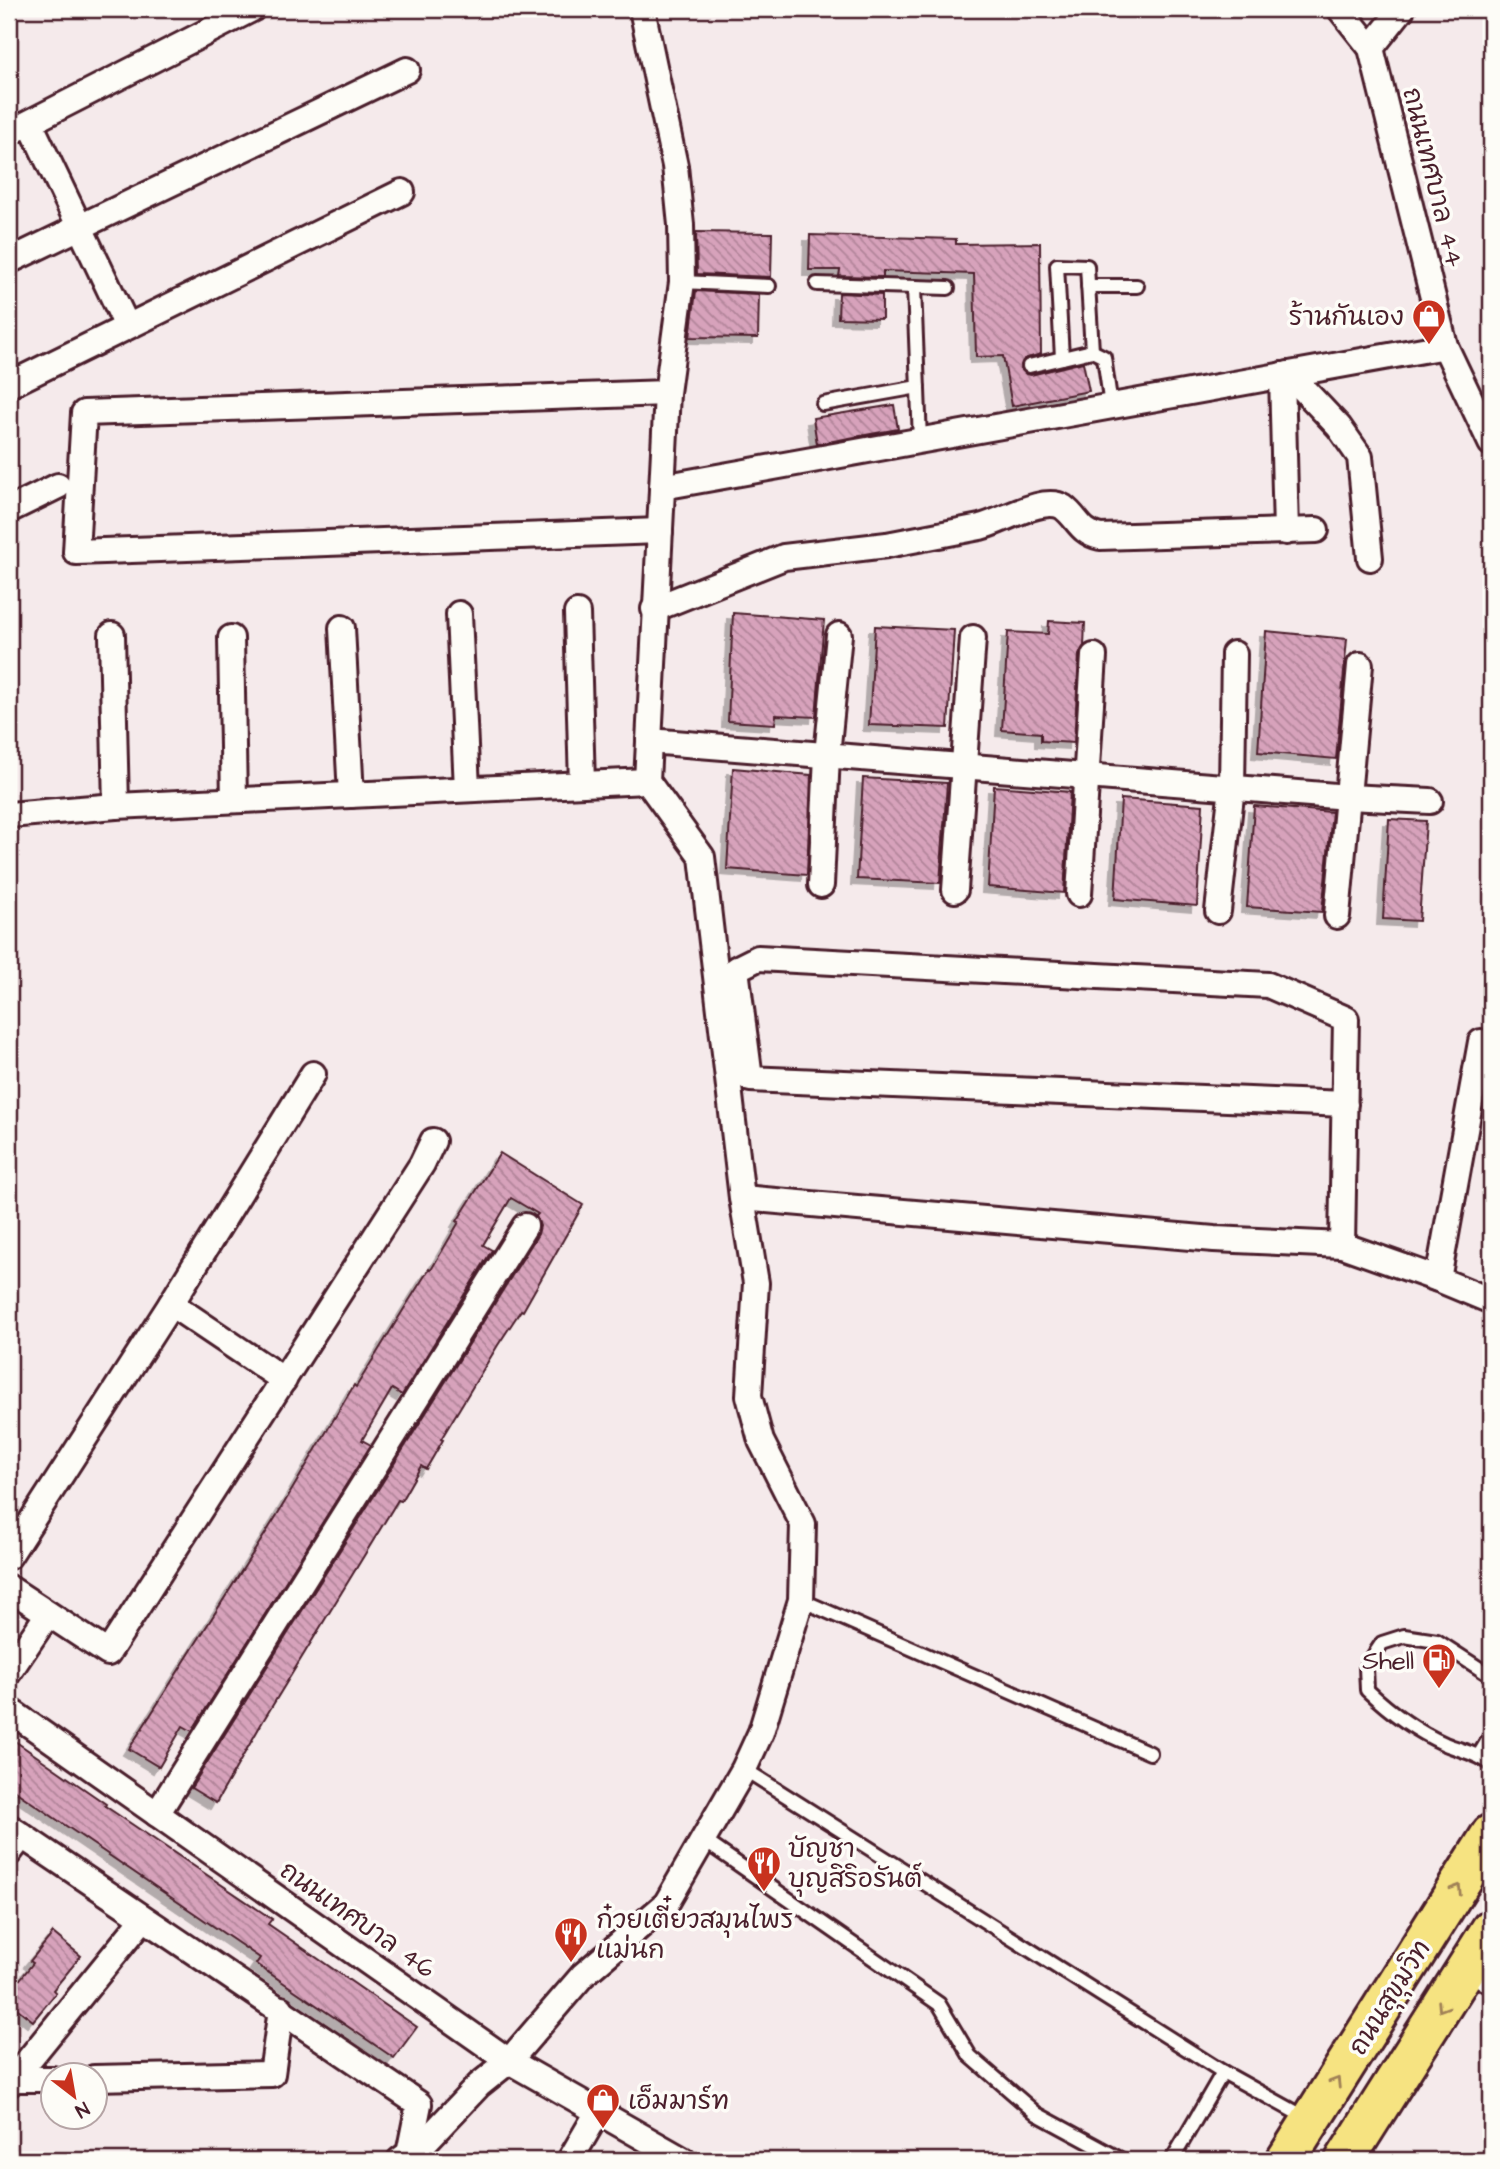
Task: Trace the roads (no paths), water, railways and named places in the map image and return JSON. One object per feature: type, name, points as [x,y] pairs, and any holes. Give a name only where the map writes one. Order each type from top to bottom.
[{"type":"highway","name":"ถนนสุขุมวิท","points":[[1286,2160],[1491,1834]]},
{"type":"highway","name":"ถนนสุขุมวิท","points":[[1345,2160],[1480,1974],[1491,1929]]},
{"type":"street","points":[[127,326],[78,228],[19,128],[252,9]]},
{"type":"street","points":[[407,2158],[478,2085],[509,2061],[583,1975],[666,1904],[744,1769],[761,1732],[801,1600],[803,1524],[761,1441],[749,1396],[756,1283],[742,1198],[702,857],[647,781],[667,393],[682,282],[681,225],[675,166],[642,9]]},
{"type":"street","name":"ถนนเทศบาล 44","points":[[1340,9],[1371,48],[1445,346],[1491,443]]},
{"type":"street","points":[[1371,48],[1402,9]]},
{"type":"street","points":[[9,261],[407,70]]},
{"type":"street","points":[[9,385],[402,192]]},
{"type":"street","points":[[662,487],[1445,346]]},
{"type":"street","points":[[1285,375],[1286,531]]},
{"type":"street","points":[[1285,375],[1339,427],[1360,457],[1370,558]]},
{"type":"street","points":[[660,531],[76,552],[84,413],[667,393]]},
{"type":"street","points":[[9,510],[58,486]]},
{"type":"street","points":[[654,610],[784,557],[887,545],[995,524],[1038,505],[1053,503],[1064,508],[1088,534],[1100,537],[1316,530]]},
{"type":"street","points":[[577,613],[582,784]]},
{"type":"street","points":[[459,614],[467,789]]},
{"type":"street","points":[[342,628],[351,795]]},
{"type":"street","points":[[113,635],[116,806]]},
{"type":"street","points":[[821,885],[827,755],[839,635]]},
{"type":"street","points":[[230,638],[234,800]]},
{"type":"street","points":[[955,890],[973,638]]},
{"type":"street","points":[[1218,911],[1232,788],[1234,654]]},
{"type":"street","points":[[1079,894],[1094,656]]},
{"type":"street","points":[[1337,916],[1360,665]]},
{"type":"street","points":[[649,741],[1348,797],[1430,801]]},
{"type":"street","points":[[9,815],[116,806],[647,781]]},
{"type":"street","points":[[1342,1245],[1345,1104],[1346,1019],[1268,985],[758,958],[736,969],[750,1079],[1345,1104]]},
{"type":"street","points":[[1438,1279],[1481,1042]]},
{"type":"street","points":[[9,1556],[171,1304],[313,1074]]},
{"type":"street","points":[[9,1588],[108,1653],[422,1164],[433,1141]]},
{"type":"street","points":[[742,1198],[1214,1239],[1342,1245],[1491,1301]]},
{"type":"street","points":[[157,1814],[525,1226]]},
{"type":"street","points":[[171,1304],[284,1380]]},
{"type":"street","points":[[9,1672],[48,1614]]},
{"type":"street","name":"ถนนเทศบาล 46","points":[[9,1710],[509,2061],[683,2160]]},
{"type":"street","points":[[13,1839],[143,1919],[419,2105],[407,2158]]},
{"type":"street","points":[[11,2082],[143,1919]]},
{"type":"street","points":[[108,2078],[272,2074],[281,2010]]},
{"type":"street","points":[[11,2082],[38,2080]]},
{"type":"street","points":[[570,2160],[598,2112]]},
{"type":"lane","points":[[1062,358],[1057,265],[1087,266],[1092,351]]},
{"type":"lane","points":[[682,282],[769,286]]},
{"type":"lane","points":[[817,284],[948,288]]},
{"type":"lane","points":[[914,286],[920,441]]},
{"type":"lane","points":[[1088,286],[1137,286]]},
{"type":"lane","points":[[1029,366],[1092,351],[1104,357],[1111,407]]},
{"type":"lane","points":[[823,404],[918,387]]},
{"type":"lane","points":[[801,1600],[1150,1752]]},
{"type":"lane","points":[[1491,1676],[1437,1642],[1404,1636],[1382,1643],[1366,1667],[1367,1690],[1394,1715],[1445,1744],[1479,1755],[1491,1764]]},
{"type":"lane","points":[[1479,1755],[1491,1735]]},
{"type":"lane","points":[[744,1769],[1223,2072],[1311,2121]]},
{"type":"lane","points":[[702,1839],[939,2004],[970,2056],[1037,2114],[1122,2160]]},
{"type":"lane","points":[[1172,2160],[1223,2072]]},
{"type":"place","name":"ร้านกันเอง","points":[[1429,346]]},
{"type":"place","name":"Shell","points":[[1439,1690]]},
{"type":"place","name":"บัญชา บุญสิริอรันต์","points":[[764,1893]]},
{"type":"place","name":"ก๋วยเตี๋ยวสมุนไพร แม่นก","points":[[571,1964]]},
{"type":"place","name":"เอ็มมาร์ท","points":[[603,2130]]}]
